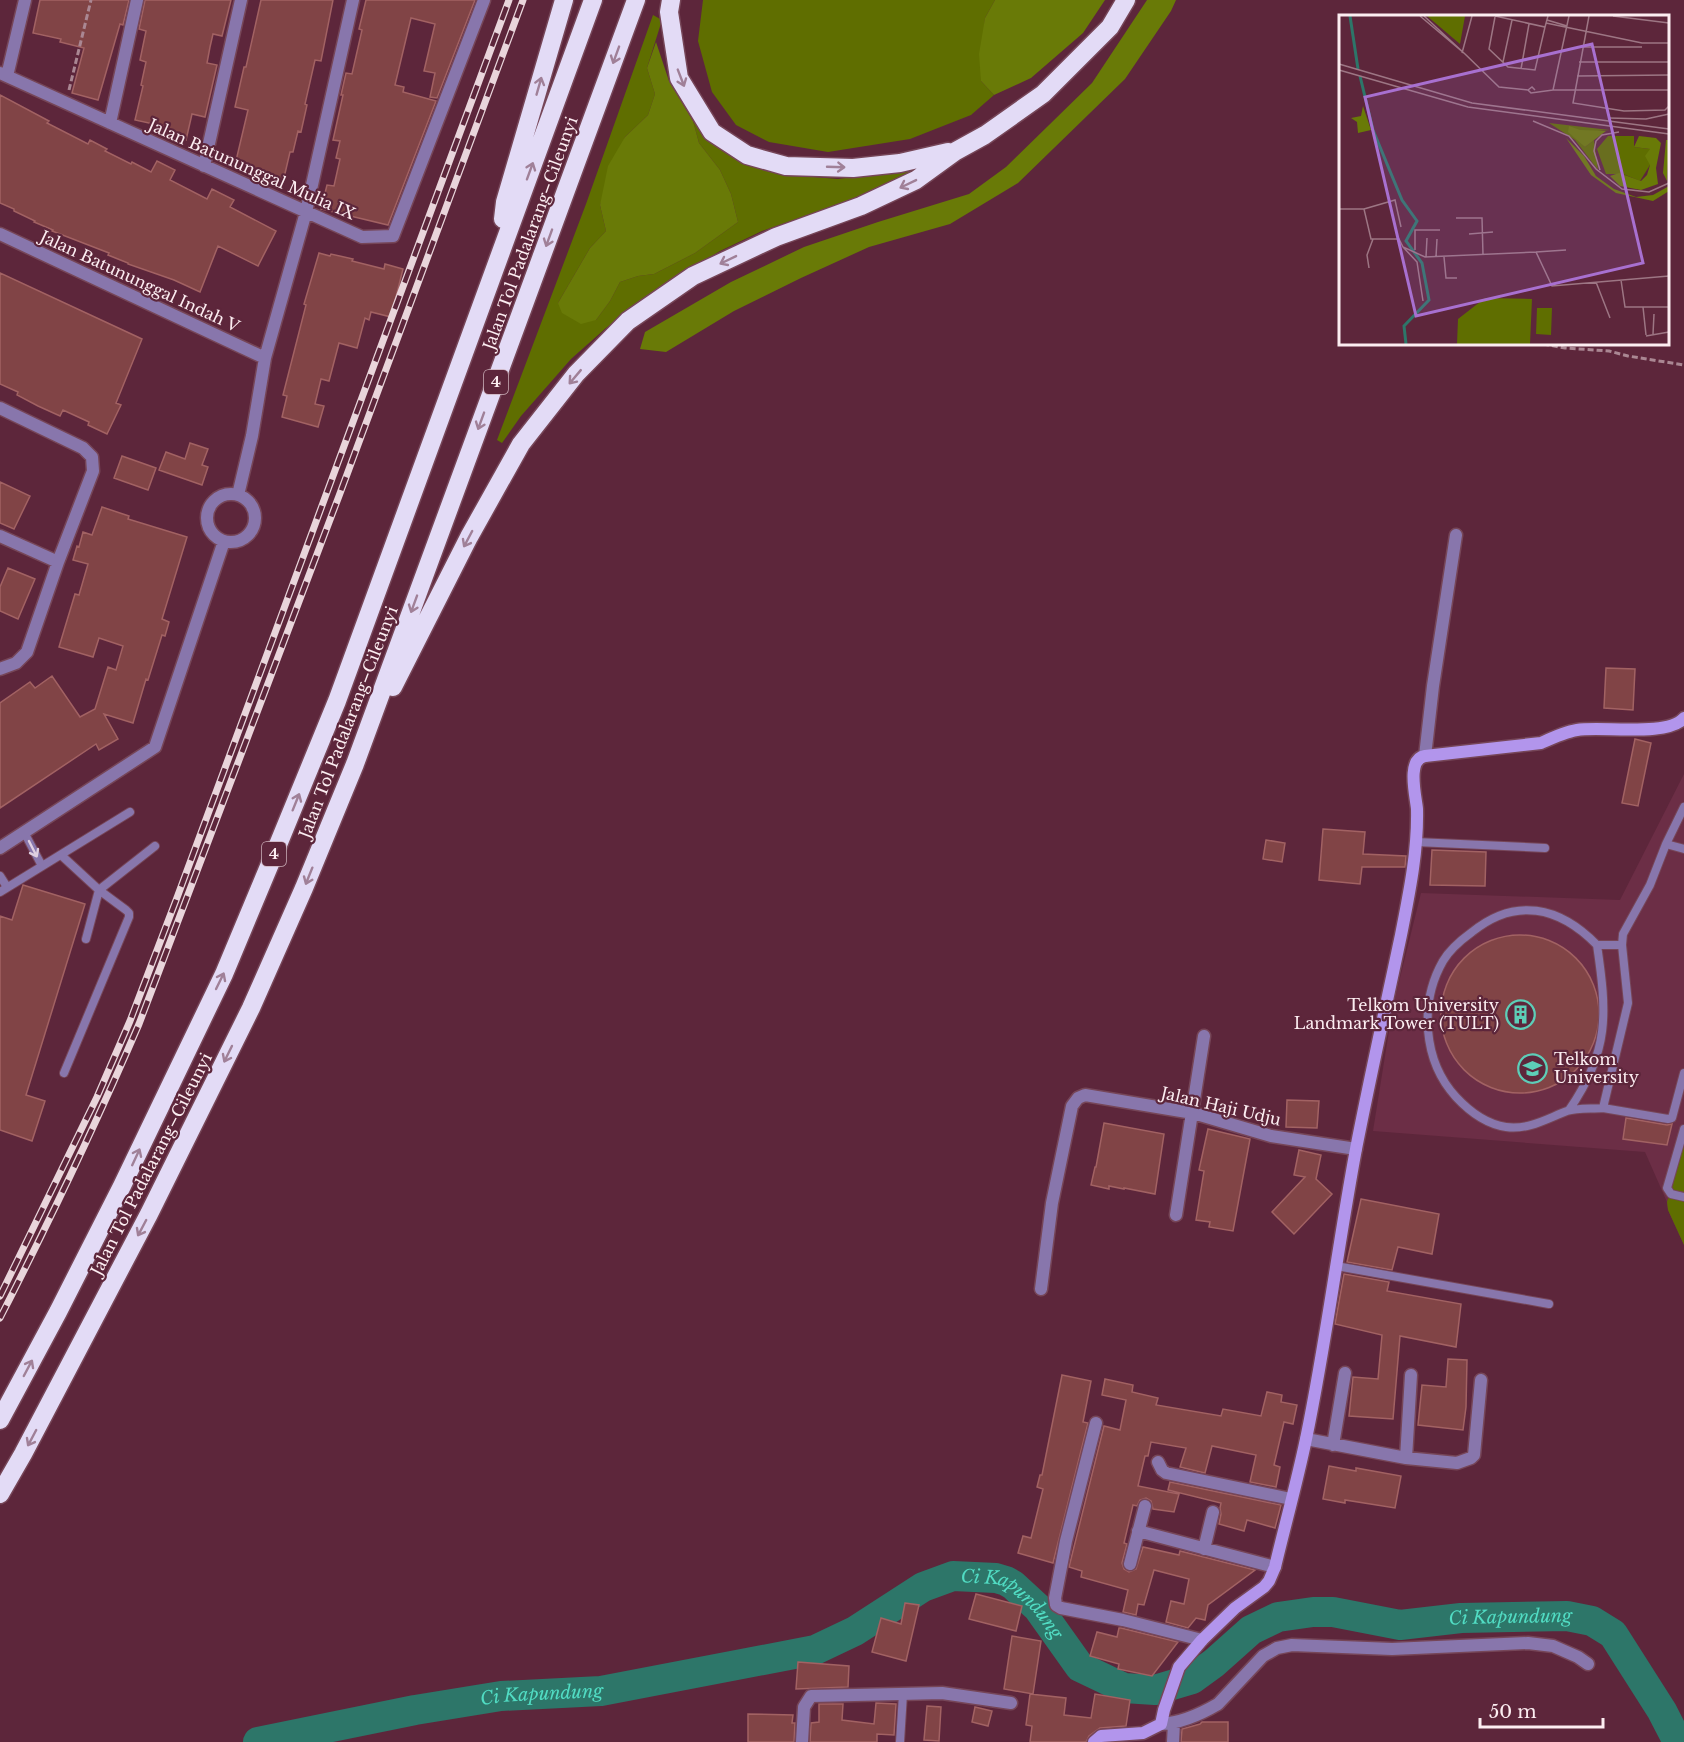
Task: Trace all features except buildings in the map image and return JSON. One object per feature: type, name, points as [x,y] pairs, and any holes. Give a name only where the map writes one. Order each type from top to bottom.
[{"type":"highway","points":[[495,265],[506,202],[564,0]]},
{"type":"highway","name":"Jalan Tol Padalarang–Cileunyi","points":[[0,1420],[122,1186],[224,974],[337,701],[593,0]]},
{"type":"highway","name":"Jalan Tol Padalarang–Cileunyi","points":[[0,1494],[24,1454],[144,1224],[251,1008],[304,888],[355,764],[636,0]]},
{"type":"highway","points":[[671,0],[669,12],[679,78],[712,132],[747,155],[786,166],[853,168],[900,163],[956,151]]},
{"type":"highway","points":[[355,764],[468,537],[521,444],[576,374],[628,321],[693,276],[776,237],[861,206],[916,180],[956,151],[985,135],[1043,93],[1110,27],[1126,0]]},
{"type":"street","points":[[3,75],[25,0]]},
{"type":"street","points":[[110,123],[137,0]]},
{"type":"street","points":[[204,166],[242,0]]},
{"type":"street","points":[[238,495],[253,435],[265,358],[306,212],[353,0]]},
{"type":"street","name":"Jalan Batununggal Mulia IX","points":[[3,75],[362,237],[393,236],[484,0]]},
{"type":"street","name":"Jalan Batununggal Indah V","points":[[0,234],[265,358]]},
{"type":"street","points":[[0,408],[83,448],[92,457],[93,471],[27,652],[16,663],[0,669]]},
{"type":"street","points":[[230,493],[238,495],[245,498],[254,509],[254,525],[246,537],[232,542],[224,541],[212,532],[207,519],[208,511],[211,504],[223,495],[230,493]]},
{"type":"street","points":[[1425,756],[1433,686],[1456,535]]},
{"type":"street","points":[[0,536],[58,562]]},
{"type":"street","points":[[0,848],[156,747],[224,541]]},
{"type":"street","points":[[1173,1742],[1164,1710],[1179,1667],[1202,1640],[1235,1608],[1264,1587],[1275,1567],[1306,1439],[1356,1149],[1410,890],[1416,842],[1417,808],[1413,781],[1418,760],[1425,756],[1541,743],[1577,730],[1641,730],[1668,726],[1684,718]]},
{"type":"street","points":[[1176,1215],[1204,1036]]},
{"type":"street","name":"Jalan Haji Udju","points":[[1041,1289],[1052,1203],[1072,1106],[1078,1098],[1085,1095],[1193,1113],[1271,1136],[1356,1149]]},
{"type":"street","points":[[1334,1445],[1345,1373]]},
{"type":"street","points":[[1406,1458],[1412,1375]]},
{"type":"street","points":[[1306,1439],[1406,1458],[1457,1463],[1474,1455],[1481,1380]]},
{"type":"street","points":[[1096,1423],[1066,1541],[1055,1598],[1056,1605],[1202,1640]]},
{"type":"street","points":[[1158,1462],[1166,1473],[1291,1499]]},
{"type":"street","points":[[1130,1564],[1145,1506]]},
{"type":"street","points":[[1204,1549],[1213,1512]]},
{"type":"street","points":[[1138,1531],[1275,1567]]},
{"type":"street","points":[[1094,1742],[1101,1736],[1143,1733],[1209,1709],[1218,1704],[1263,1656],[1277,1648],[1292,1645],[1392,1649],[1528,1643],[1553,1646],[1588,1664]]},
{"type":"street","points":[[802,1742],[804,1707],[811,1696],[942,1693],[1011,1703]]},
{"type":"lane","points":[[1603,1108],[1628,1003],[1623,934],[1650,885],[1684,807]]},
{"type":"lane","points":[[0,876],[4,889],[130,812]]},
{"type":"lane","points":[[24,832],[42,867]]},
{"type":"lane","points":[[1416,842],[1545,848]]},
{"type":"lane","points":[[1666,844],[1684,849]]},
{"type":"lane","points":[[86,939],[99,890],[155,846]]},
{"type":"lane","points":[[61,855],[99,890],[129,913],[64,1073]]},
{"type":"lane","points":[[1569,1110],[1591,1073],[1599,1051],[1604,1007],[1597,945],[1586,934],[1558,916],[1525,909],[1503,914],[1480,925],[1457,944],[1443,961],[1432,990],[1426,1017],[1430,1045],[1437,1069],[1449,1089],[1467,1109],[1486,1121],[1506,1126],[1530,1126],[1569,1110],[1603,1108],[1668,1119],[1672,1118],[1675,1112],[1684,1073]]},
{"type":"lane","points":[[1597,945],[1622,945]]},
{"type":"lane","points":[[1684,1129],[1667,1188],[1671,1194],[1684,1197]]},
{"type":"lane","points":[[1336,1266],[1549,1304]]},
{"type":"lane","points":[[900,1742],[903,1694]]},
{"type":"path","points":[[66,103],[91,0]]},
{"type":"path","points":[[1548,345],[1610,351],[1684,365]]},
{"type":"shaded area","name":"Telkom University","points":[[1684,774],[1684,1245],[1645,1152],[1373,1131],[1393,1006],[1421,893],[1620,900]]},
{"type":"green space","points":[[703,0],[995,0],[985,18],[981,81],[994,95],[971,115],[910,139],[828,152],[769,142],[736,125],[712,92],[698,41]]},
{"type":"green space","points":[[995,0],[1105,0],[1083,33],[1031,78],[994,95],[981,81],[979,54],[985,18]]},
{"type":"green space","points":[[1147,0],[1176,0],[1125,79],[1018,183],[950,224],[869,247],[801,278],[734,311],[666,352],[640,349],[645,332],[731,282],[804,247],[969,194],[1006,167],[1092,83]]},
{"type":"green space","points":[[653,15],[662,20],[647,68],[655,94],[648,115],[625,137],[600,205],[606,231],[590,248],[558,303],[596,320],[620,282],[654,274],[695,253],[738,222],[731,194],[720,170],[699,143],[693,121],[717,144],[754,167],[789,175],[838,179],[925,165],[878,191],[762,231],[720,251],[667,284],[606,328],[571,359],[521,416],[502,443],[497,440],[586,204]]},
{"type":"green space","points":[[656,42],[669,81],[693,121],[699,143],[720,170],[731,194],[738,222],[695,253],[654,274],[620,282],[596,320],[581,324],[562,313],[558,303],[590,248],[606,231],[600,205],[608,166],[625,137],[648,115],[655,94],[647,68]]},
{"type":"green space","points":[[1684,1144],[1684,1245],[1668,1210],[1667,1202]]},
{"type":"waterway","name":"Ci Kapundung","points":[[258,1742],[415,1710],[501,1696],[601,1691],[815,1650],[855,1631],[923,1587],[953,1576],[996,1578],[1013,1585],[1038,1608],[1080,1667],[1124,1688],[1155,1690],[1192,1679],[1251,1630],[1278,1617],[1313,1612],[1333,1612],[1400,1625],[1461,1618],[1567,1616],[1592,1621],[1613,1634],[1662,1711],[1678,1742]]},
{"type":"railway","points":[[0,1296],[97,1097],[130,1021],[509,0]]},
{"type":"railway","points":[[0,1318],[72,1172],[139,1024],[339,496],[523,0]]},
{"type":"place","name":"Telkom University Landmark Tower (TULT)","points":[[1520,1014]]},
{"type":"place","name":"Telkom University","points":[[1533,1068]]}]
